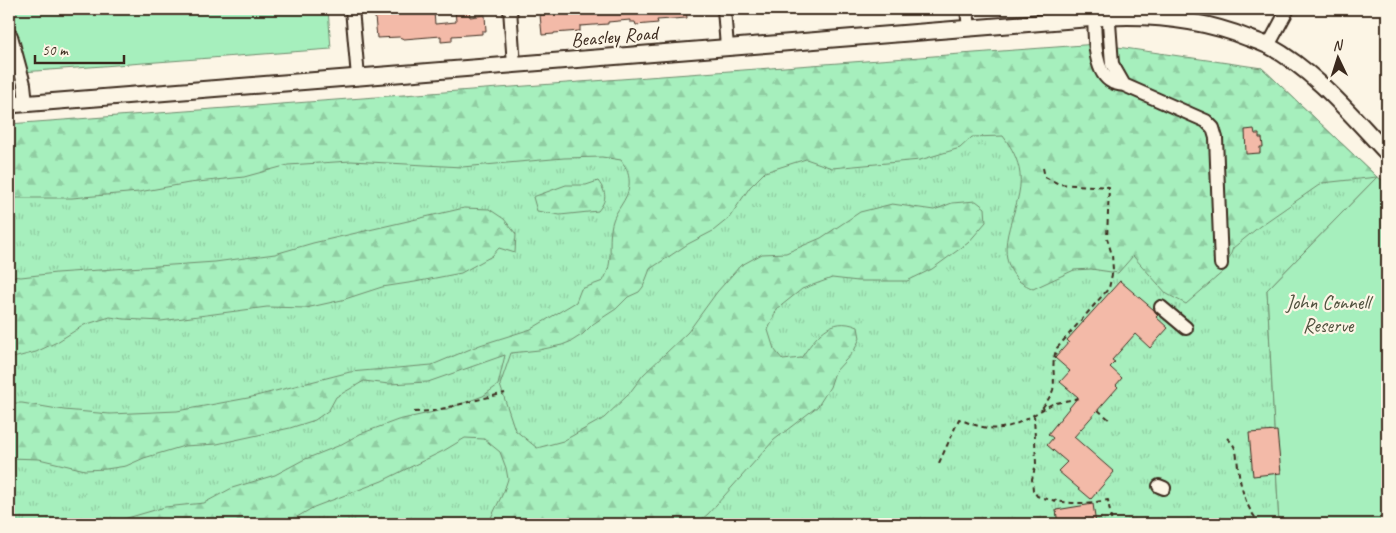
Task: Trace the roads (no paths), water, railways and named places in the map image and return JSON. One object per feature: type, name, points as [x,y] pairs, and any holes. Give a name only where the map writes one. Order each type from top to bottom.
[{"type":"main road","name":"Beasley Road","points":[[1162,9],[1218,17],[1248,27],[1270,42],[1332,95],[1387,153]]},
{"type":"main road","name":"Beasley Road","points":[[9,96],[25,99],[726,44],[968,19],[1104,13],[1186,20],[1270,42],[1304,59],[1340,89],[1387,140]]},
{"type":"main road","name":"Beasley Road","points":[[9,105],[25,99]]},
{"type":"street","points":[[352,9],[357,73]]},
{"type":"street","points":[[510,9],[514,61]]},
{"type":"street","points":[[724,9],[726,44]]},
{"type":"street","points":[[1270,42],[1288,9]]},
{"type":"street","points":[[1104,13],[1112,64],[1124,85],[1206,121],[1213,128],[1216,138],[1221,264]]},
{"type":"street","points":[[9,35],[11,36],[24,84],[25,99]]},
{"type":"street","points":[[1161,307],[1186,328]]},
{"type":"park label","name":"John Connell Reserve","points":[[1328,314]]}]
